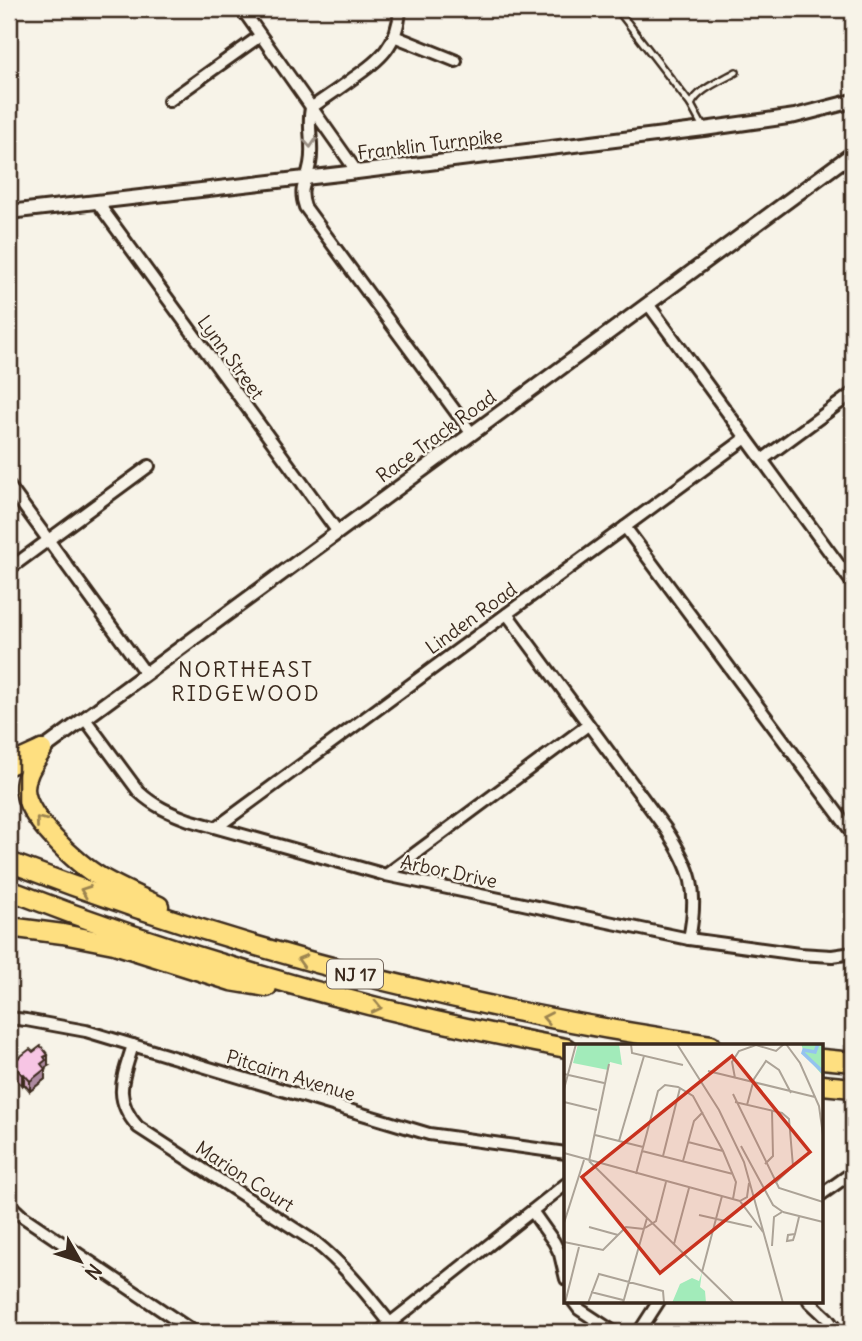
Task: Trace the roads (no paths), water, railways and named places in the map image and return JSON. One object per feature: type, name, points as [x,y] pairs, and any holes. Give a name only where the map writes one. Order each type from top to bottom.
[{"type":"highway","points":[[9,765],[43,750]]},
{"type":"highway","points":[[43,750],[28,775],[25,790],[33,814],[62,845],[101,878],[219,935]]},
{"type":"highway","name":"NJ 17","points":[[9,862],[219,935],[334,969],[474,1003],[705,1044]]},
{"type":"highway","name":"NJ 17","points":[[9,890],[146,939],[337,997],[564,1048]]},
{"type":"highway","points":[[9,927],[114,944],[231,981],[337,997]]},
{"type":"highway","points":[[824,1059],[853,1062]]},
{"type":"highway","points":[[824,1085],[853,1088]]},
{"type":"street","points":[[242,9],[357,172]]},
{"type":"street","points":[[400,9],[394,36],[386,51],[374,64],[311,108],[311,159],[301,191],[302,198],[308,211],[472,434]]},
{"type":"street","points":[[169,101],[260,36]]},
{"type":"street","points":[[394,36],[456,61]]},
{"type":"street","name":"Franklin Turnpike","points":[[9,212],[704,129],[795,116],[853,101]]},
{"type":"street","name":"Race Track Road","points":[[43,750],[853,153]]},
{"type":"street","name":"Lynn Street","points":[[97,202],[338,532]]},
{"type":"street","points":[[648,304],[853,584]]},
{"type":"street","points":[[762,460],[853,393]]},
{"type":"street","name":"Linden Road","points":[[217,827],[746,438]]},
{"type":"street","points":[[9,569],[149,466]]},
{"type":"street","points":[[9,486],[146,674]]},
{"type":"street","points":[[625,527],[853,834]]},
{"type":"street","points":[[507,614],[665,828],[687,865],[694,892],[689,939]]},
{"type":"street","name":"Arbor Drive","points":[[85,719],[146,799],[176,815],[386,875],[689,939],[808,955],[853,953]]},
{"type":"street","points":[[386,875],[588,724]]},
{"type":"street","name":"Pitcairn Avenue","points":[[9,1018],[86,1031],[429,1134],[564,1153]]},
{"type":"street","name":"Marion Court","points":[[133,1045],[121,1084],[121,1095],[129,1117],[138,1127],[315,1242],[352,1275],[390,1324]]},
{"type":"street","points":[[824,1193],[853,1172]]},
{"type":"street","points":[[379,1332],[564,1186]]},
{"type":"street","points":[[9,1204],[22,1216],[194,1332]]},
{"type":"street","points":[[532,1211],[561,1254],[564,1269]]},
{"type":"street","points":[[574,1302],[579,1309],[614,1332]]},
{"type":"street","points":[[639,1332],[658,1302]]},
{"type":"street","points":[[810,1302],[838,1332]]},
{"type":"lane","points":[[617,9],[691,105],[704,129]]},
{"type":"lane","points":[[691,105],[698,94],[736,72]]},
{"type":"district","name":"NORTHEAST RIDGEWOOD","points":[[246,681]]}]
